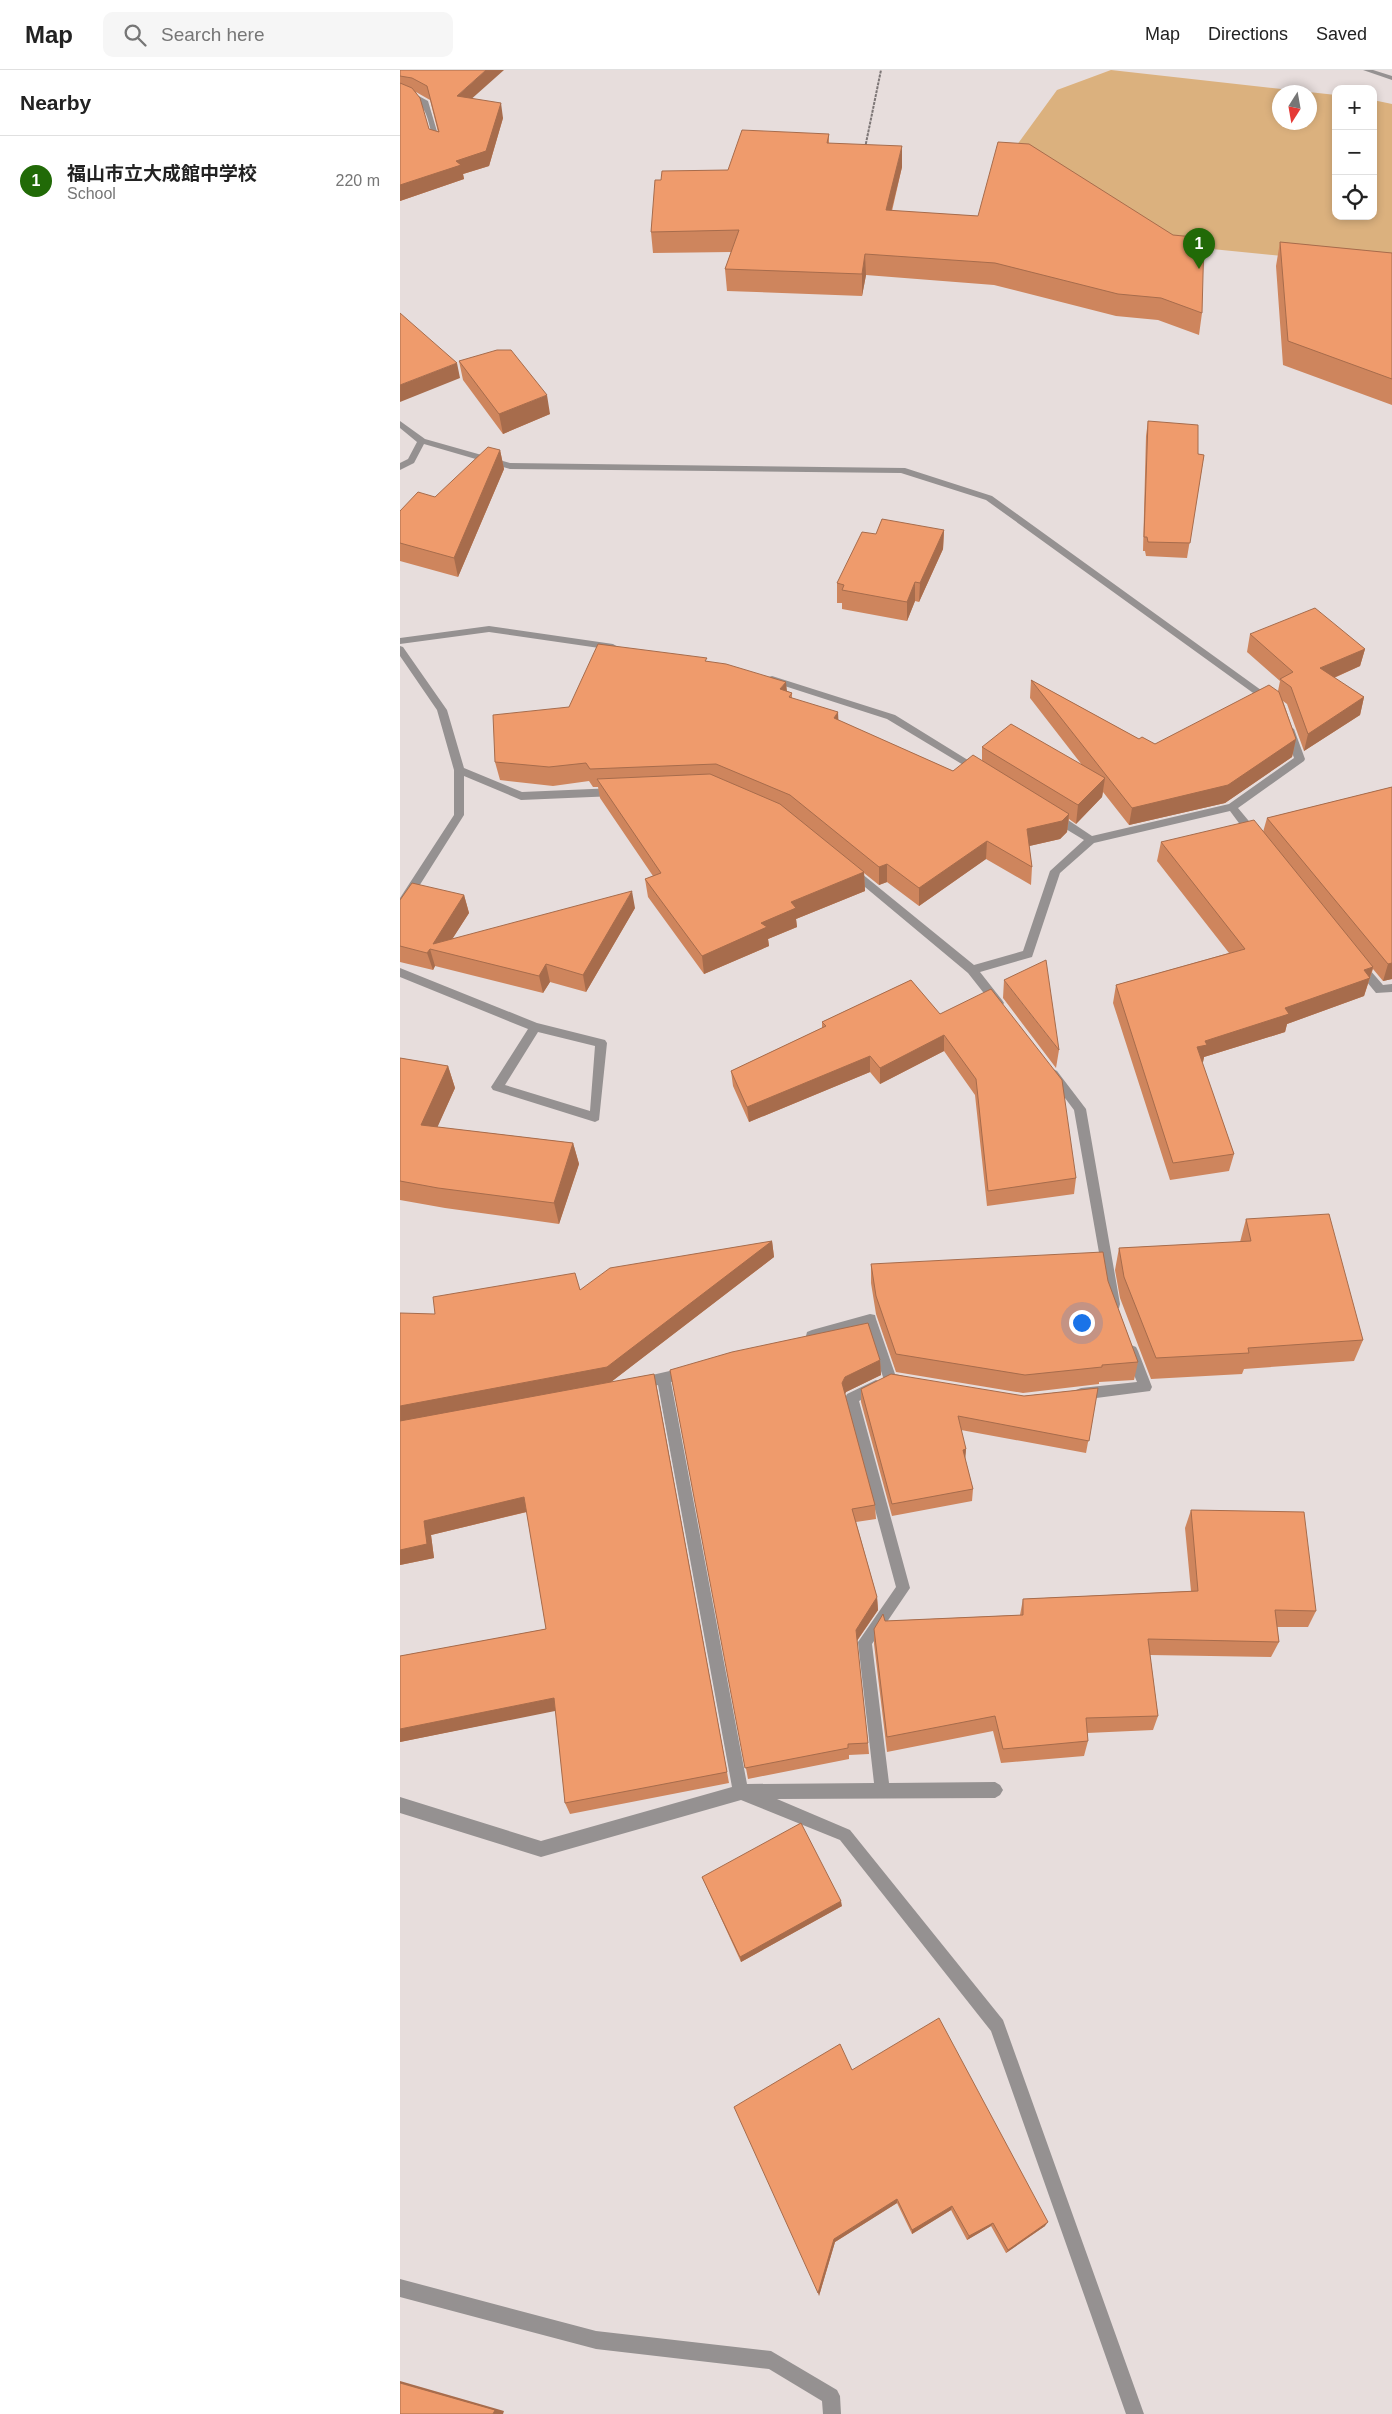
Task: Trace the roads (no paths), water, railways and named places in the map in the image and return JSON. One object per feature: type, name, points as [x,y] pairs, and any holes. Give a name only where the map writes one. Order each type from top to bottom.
[{"type":"street","points":[[1366,70],[1392,78]]},
{"type":"street","points":[[400,93],[413,95],[425,103],[438,143]]},
{"type":"street","points":[[400,424],[422,441],[510,466],[902,470],[989,498],[1282,712],[1300,760],[1232,807],[1092,840],[1055,871],[1028,954],[972,970]]},
{"type":"street","points":[[400,467],[411,461],[422,441]]},
{"type":"street","points":[[400,641],[489,629],[622,649]]},
{"type":"street","points":[[400,649],[442,710],[459,770],[459,815],[400,908]]},
{"type":"street","points":[[762,676],[891,717],[991,778]]},
{"type":"street","points":[[459,770],[521,796],[626,792]]},
{"type":"street","points":[[1232,807],[1263,845]]},
{"type":"street","points":[[1050,814],[1092,840]]},
{"type":"street","points":[[845,866],[972,970],[1008,1016]]},
{"type":"street","points":[[1355,959],[1380,990],[1392,988]]},
{"type":"street","points":[[400,972],[535,1027],[602,1043],[595,1117],[497,1087],[535,1027]]},
{"type":"street","points":[[1044,1062],[1080,1109],[1112,1299],[1118,1317]]},
{"type":"street","points":[[795,1341],[870,1319],[890,1379]]},
{"type":"street","points":[[1070,1396],[1145,1387],[1128,1343]]},
{"type":"street","points":[[625,1387],[664,1380],[701,1368]]},
{"type":"street","points":[[882,1790],[865,1642],[903,1588],[852,1398],[890,1379],[918,1384]]},
{"type":"street","points":[[664,1380],[741,1792]]},
{"type":"street","points":[[400,1805],[541,1849],[741,1792],[995,1790]]},
{"type":"street","points":[[741,1792],[845,1835],[997,2026],[1135,2414]]},
{"type":"street","points":[[400,2288],[596,2340],[771,2360],[831,2396],[832,2414]]},
{"type":"place","name":"福山市立大成館中学校","points":[[1199,269]]}]
